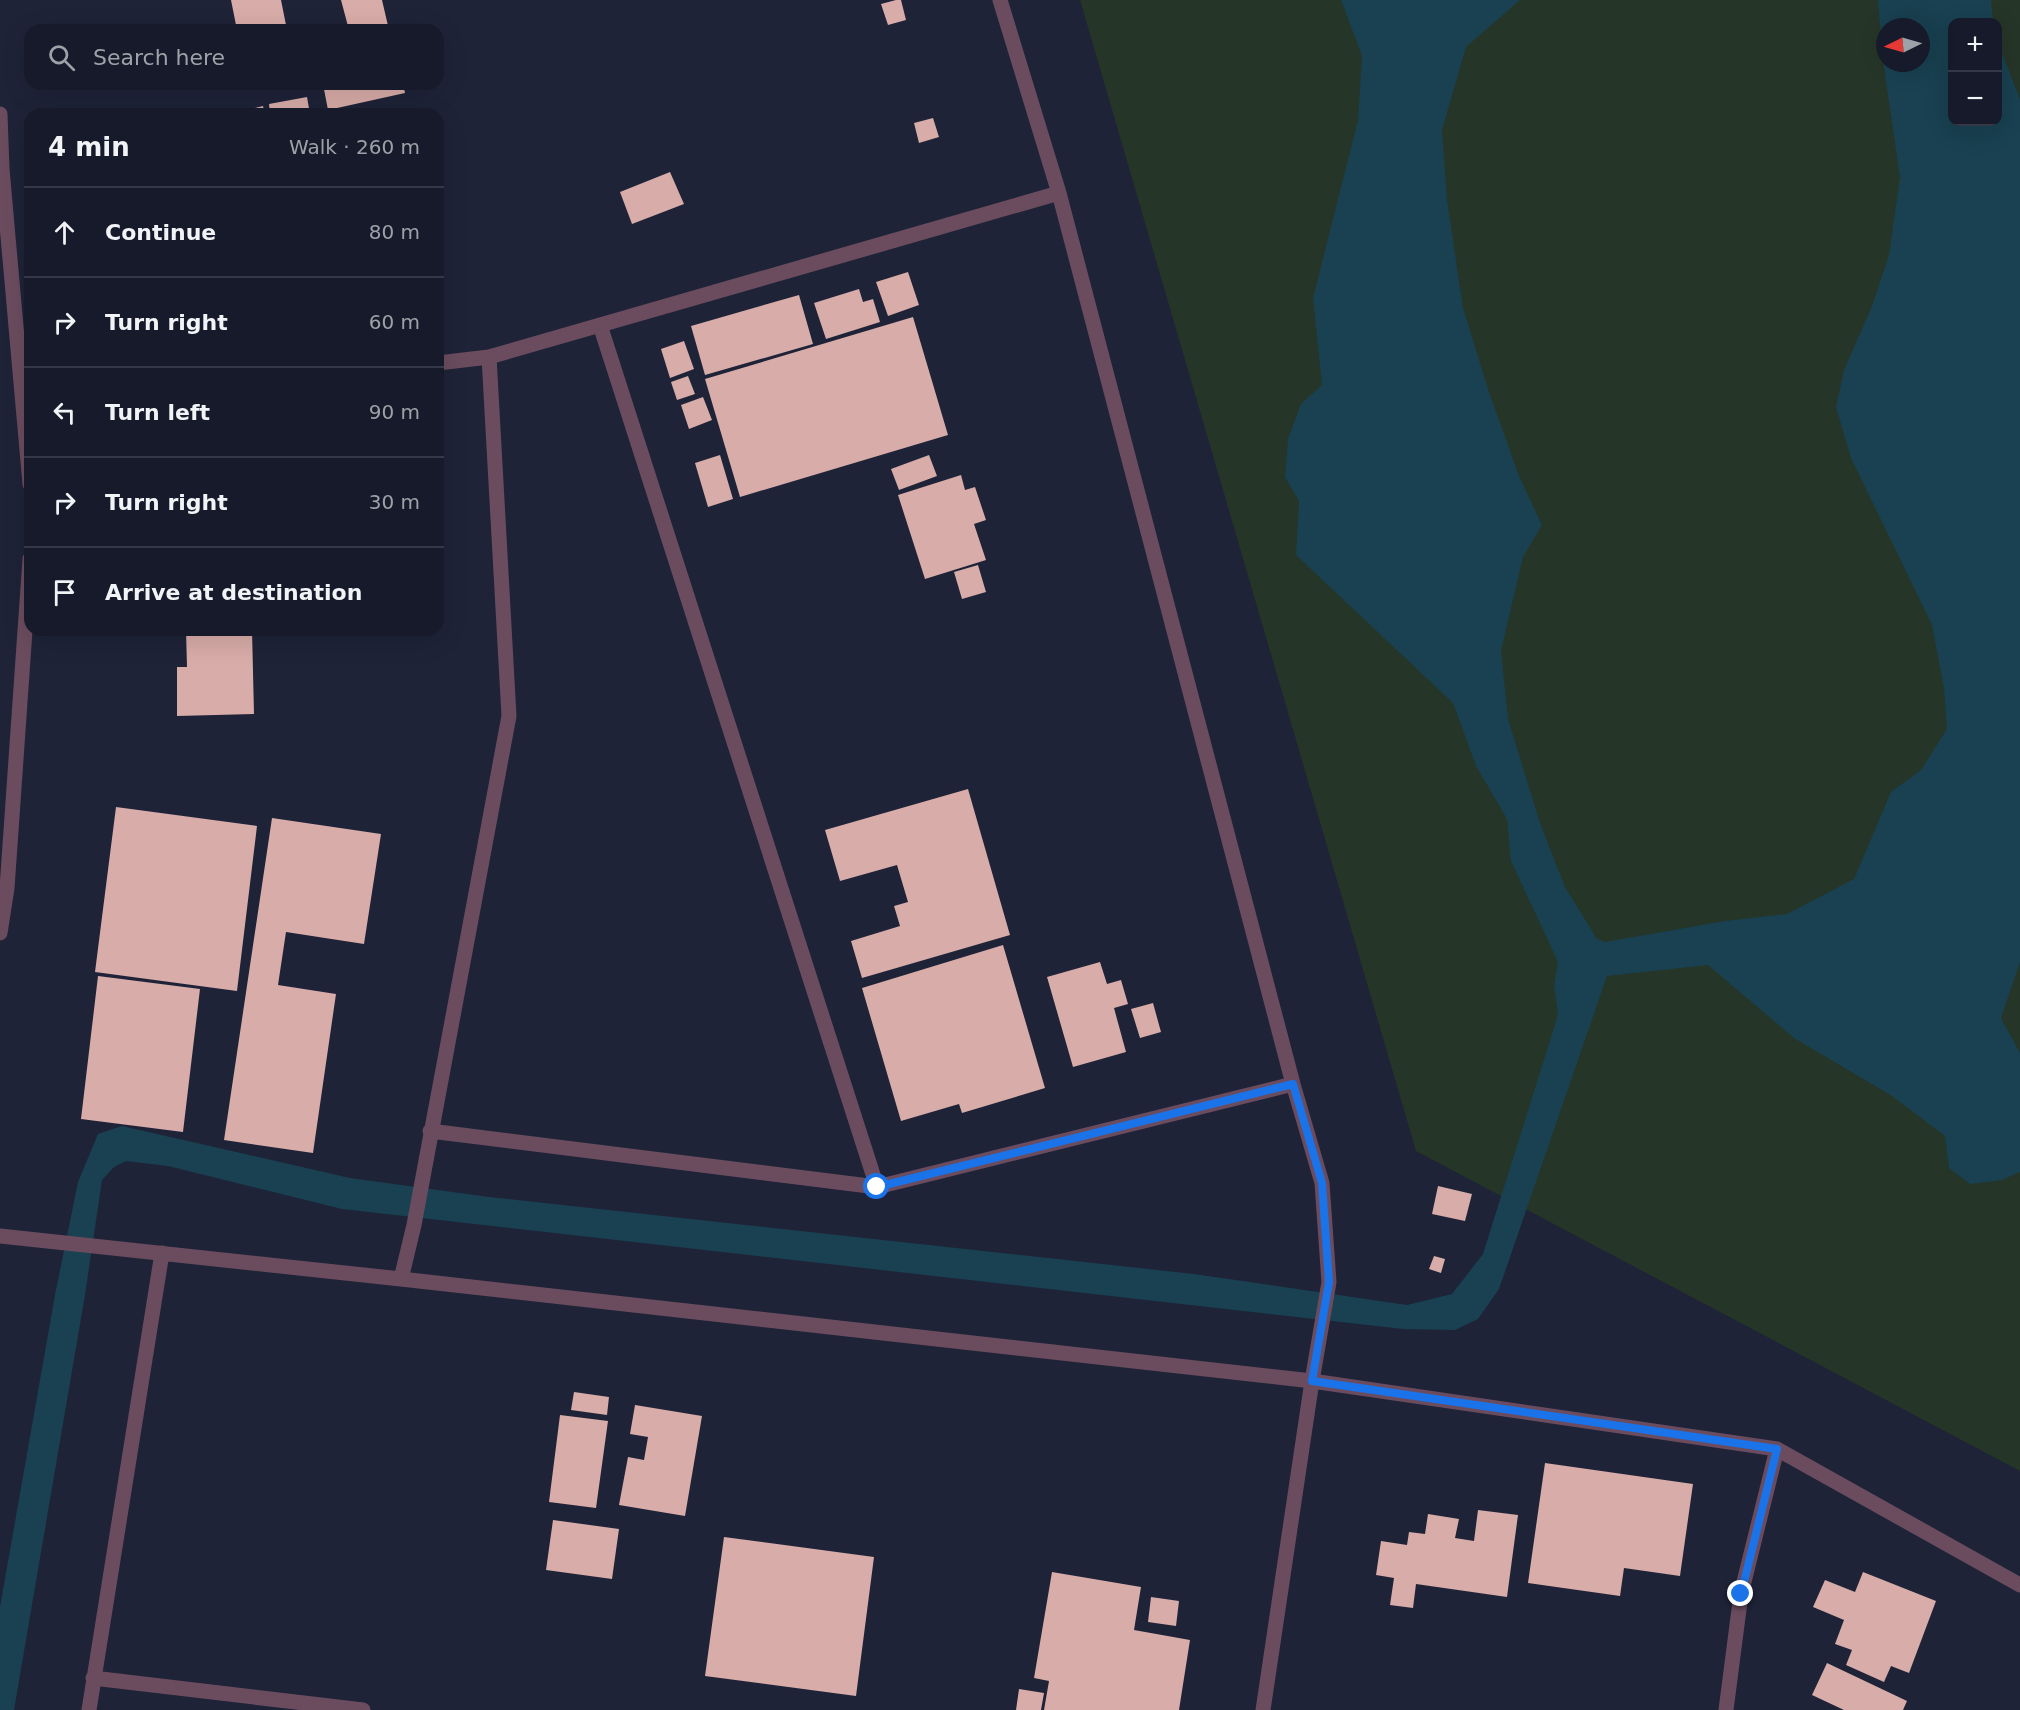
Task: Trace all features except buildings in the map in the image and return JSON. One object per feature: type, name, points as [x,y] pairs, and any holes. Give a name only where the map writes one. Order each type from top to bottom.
[{"type":"street","points":[[1000,0],[1059,193],[1293,1084],[1322,1183],[1329,1282],[1263,1710]]},
{"type":"street","points":[[0,114],[1,169],[24,381]]},
{"type":"street","points":[[444,362],[489,357],[1059,193]]},
{"type":"street","points":[[600,325],[877,1187]]},
{"type":"street","points":[[402,1279],[509,716],[489,357]]},
{"type":"street","points":[[0,933],[7,888],[25,636]]},
{"type":"street","points":[[430,1131],[877,1187],[1293,1084]]},
{"type":"street","points":[[0,1236],[1312,1381],[1777,1449],[2020,1585]]},
{"type":"street","points":[[89,1710],[162,1253]]},
{"type":"street","points":[[1726,1710],[1741,1594],[1777,1449]]},
{"type":"street","points":[[93,1678],[363,1710]]},
{"type":"green space","points":[[1080,0],[2020,0],[2020,1471],[1416,1151]]},
{"type":"water","points":[[1341,0],[1520,0],[1466,47],[1442,130],[1447,200],[1463,308],[1489,392],[1519,476],[1542,525],[1523,557],[1501,651],[1508,719],[1540,823],[1565,887],[1597,939],[1605,942],[1725,921],[1787,914],[1854,879],[1891,792],[1921,770],[1947,729],[1944,688],[1932,625],[1851,458],[1836,407],[1844,370],[1872,306],[1889,255],[1900,177],[1885,72],[1930,72],[1930,18],[1879,18],[1878,0],[1991,0],[1993,18],[1948,18],[1948,126],[2002,126],[2002,53],[2020,99],[2020,962],[2001,1018],[2020,1053],[2020,1172],[2002,1180],[1970,1184],[1949,1168],[1945,1136],[1892,1096],[1794,1038],[1708,965],[1607,976],[1499,1289],[1478,1319],[1455,1330],[1403,1329],[342,1209],[168,1166],[126,1161],[114,1167],[102,1180],[85,1295],[14,1710],[0,1710],[0,1607],[55,1295],[78,1182],[98,1134],[122,1126],[350,1178],[489,1197],[1194,1274],[1407,1305],[1452,1294],[1483,1254],[1558,1015],[1554,985],[1558,962],[1511,861],[1507,819],[1476,766],[1453,703],[1296,555],[1299,501],[1285,477],[1288,439],[1301,404],[1322,385],[1313,298],[1358,120],[1362,56]]},
{"type":"route","points":[[877,1187],[1293,1084],[1322,1183],[1329,1282],[1312,1381],[1777,1449],[1741,1594]]}]
